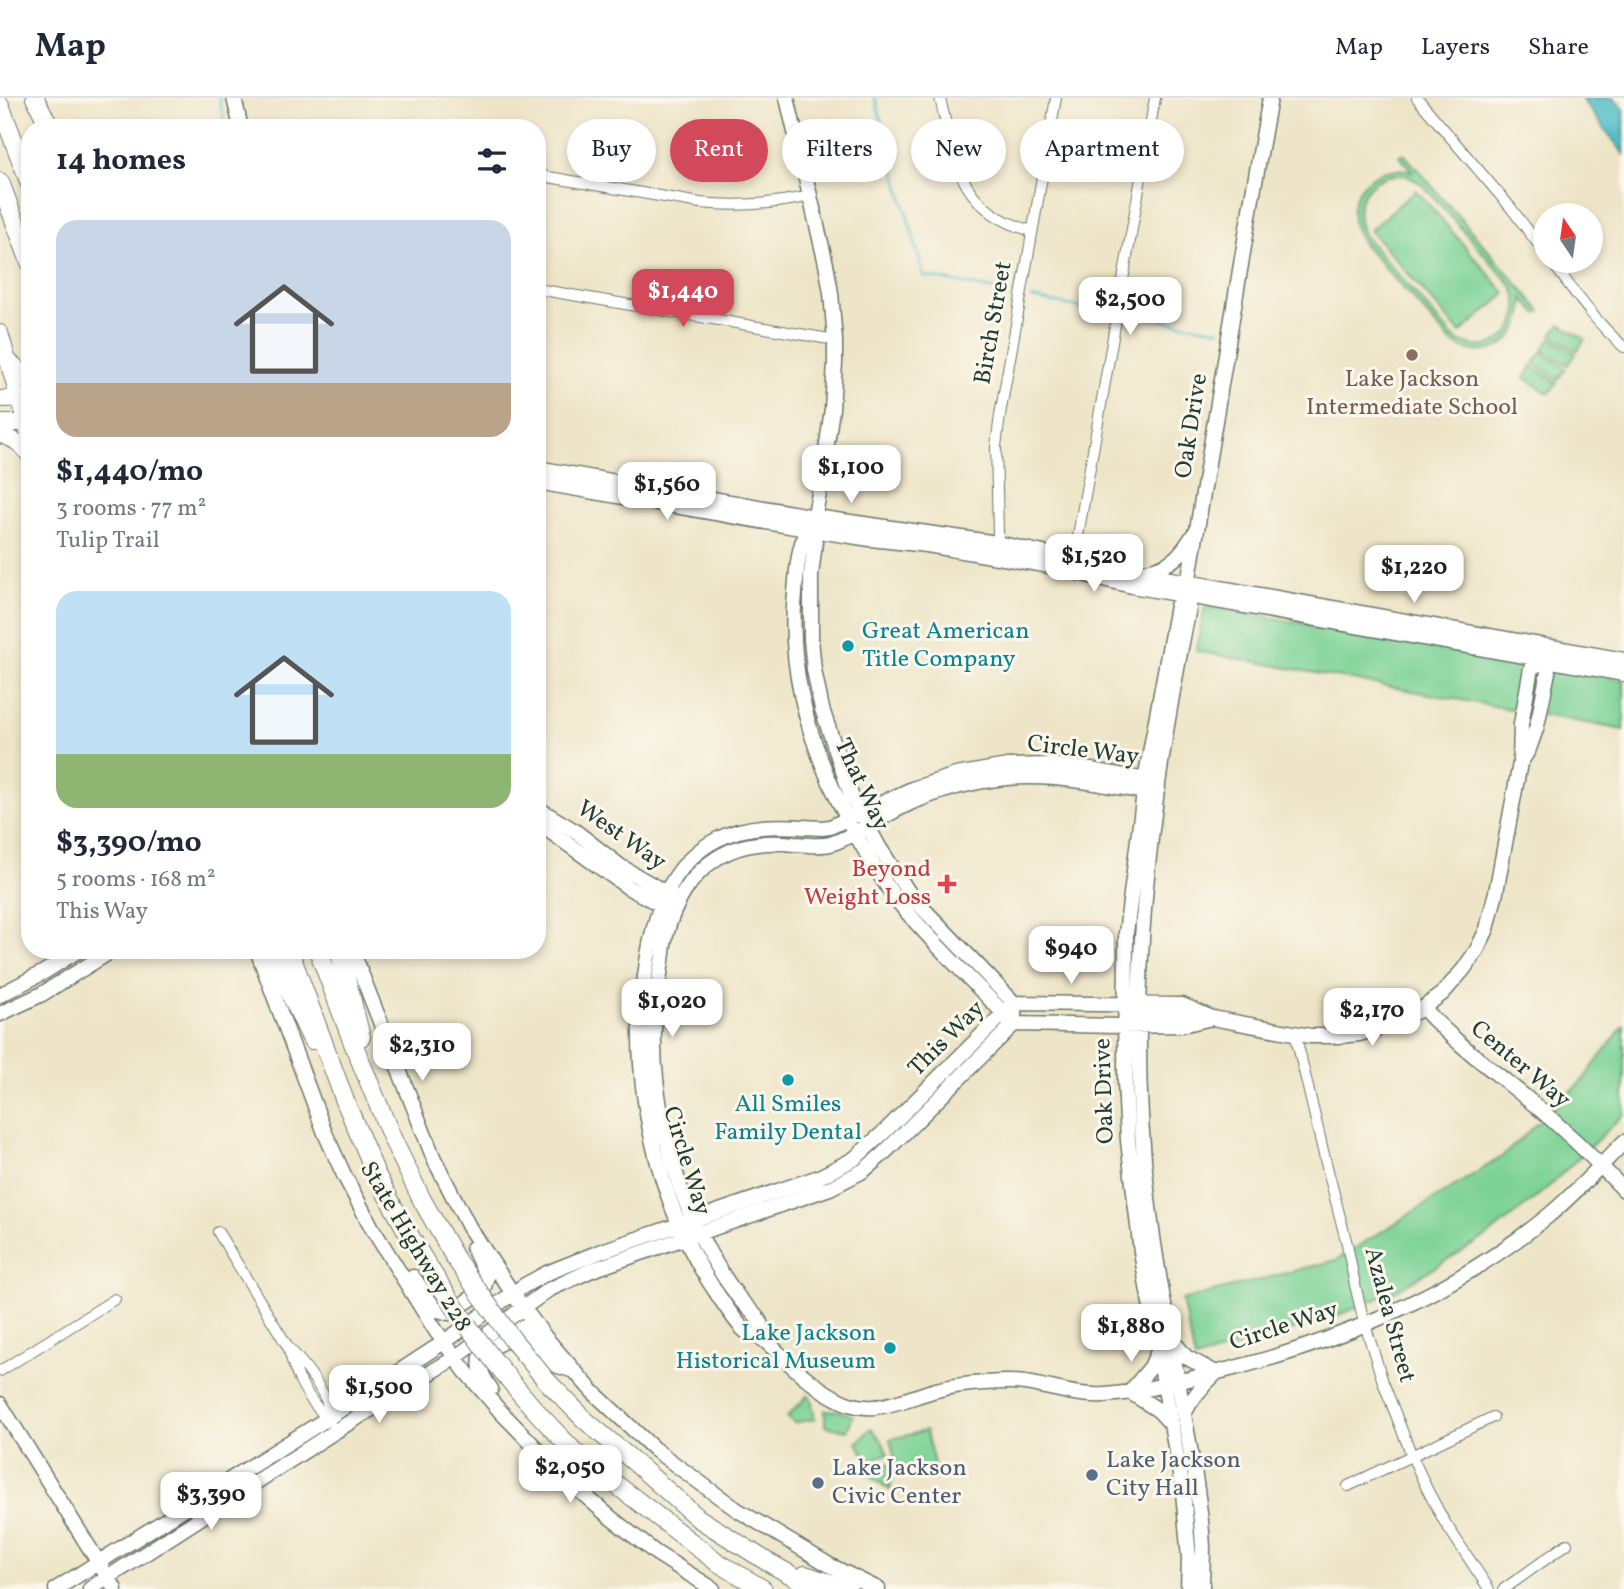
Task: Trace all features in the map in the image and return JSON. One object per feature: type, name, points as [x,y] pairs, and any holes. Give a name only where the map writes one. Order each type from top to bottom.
[{"type":"highway","points":[[35,98],[46,119]]},
{"type":"highway","points":[[0,105],[21,160]]},
{"type":"highway","points":[[0,182],[21,238]]},
{"type":"highway","points":[[274,959],[345,1101]]},
{"type":"highway","points":[[292,959],[345,1101],[387,1195],[455,1309],[498,1368],[573,1451],[751,1589]]},
{"type":"highway","points":[[321,959],[374,1095],[422,1200],[455,1258],[512,1339],[546,1380],[585,1420],[698,1518],[816,1589]]},
{"type":"highway","points":[[342,959],[374,1095]]},
{"type":"highway","points":[[766,1561],[848,1589]]},
{"type":"highway","points":[[717,1562],[763,1589]]},
{"type":"main road","points":[[234,98],[239,119]]},
{"type":"main road","name":"That Way","points":[[787,98],[826,264],[835,340],[832,409],[814,524],[810,616],[814,670],[822,709],[857,823]]},
{"type":"main road","name":"Oak Drive","points":[[1190,1492],[1184,1414],[1158,1351],[1141,1252],[1128,1141],[1125,1081],[1134,1015],[1149,787],[1189,608],[1188,589],[1197,530],[1270,98]]},
{"type":"main road","points":[[0,333],[21,391]]},
{"type":"main road","points":[[0,375],[7,358]]},
{"type":"main road","points":[[7,358],[21,371]]},
{"type":"main road","points":[[0,399],[21,398]]},
{"type":"main road","points":[[0,423],[21,427]]},
{"type":"main road","points":[[0,435],[21,445]]},
{"type":"main road","points":[[546,470],[927,545],[996,550],[1138,573],[1188,589],[1624,674]]},
{"type":"main road","points":[[546,483],[814,524]]},
{"type":"main road","name":"That Way","points":[[814,524],[803,540],[796,575],[793,623],[800,686],[827,775],[857,823],[878,847],[911,896],[1011,1013]]},
{"type":"main road","points":[[1138,573],[1167,565],[1183,552],[1197,530]]},
{"type":"main road","points":[[1073,564],[1132,586],[1188,589],[1624,660]]},
{"type":"main road","points":[[793,623],[810,616]]},
{"type":"main road","points":[[1011,1013],[1134,1015],[1182,1005],[1212,1018],[1310,1036],[1338,1036],[1359,1034],[1423,1009],[1443,993],[1463,970],[1487,929],[1520,763],[1521,724],[1531,668],[1546,660]]},
{"type":"main road","name":"Circle Way","points":[[1149,787],[1091,770],[1050,765],[985,769],[942,779],[896,795],[857,823],[822,828],[766,825],[729,834],[694,854],[684,864],[671,903],[651,935],[639,1032],[641,1073],[654,1151],[664,1182],[690,1229],[709,1281],[747,1334],[761,1338],[806,1378],[833,1397],[846,1404],[862,1407],[893,1405],[935,1390],[982,1383],[1026,1383],[1084,1395],[1130,1392],[1216,1373],[1286,1353],[1421,1299],[1506,1248],[1549,1215],[1624,1142]]},
{"type":"main road","name":"West Way","points":[[546,821],[629,888],[671,903]]},
{"type":"main road","points":[[0,995],[65,959]]},
{"type":"main road","points":[[0,1014],[42,994],[98,959]]},
{"type":"main road","name":"State Highway 228","points":[[260,959],[326,1133],[362,1211],[466,1373],[566,1479],[656,1553],[713,1589]]},
{"type":"main road","points":[[356,959],[435,1160],[469,1227],[523,1309],[573,1370],[654,1449],[736,1509],[831,1566],[878,1589]]},
{"type":"main road","name":"Center Way","points":[[1423,1009],[1442,1030],[1532,1102],[1624,1190]]},
{"type":"main road","points":[[1011,1013],[1134,1015],[1182,1025],[1212,1018]]},
{"type":"main road","name":"This Way","points":[[90,1589],[112,1583],[194,1522],[456,1357],[548,1290],[819,1177],[854,1159],[1011,1013]]},
{"type":"main road","name":"Oak Drive","points":[[1134,1015],[1148,1205],[1170,1335],[1171,1424],[1203,1547],[1188,1589]]},
{"type":"main road","points":[[396,1265],[408,1269],[435,1309],[449,1313],[482,1291],[487,1276],[468,1236],[469,1227]]},
{"type":"main road","name":"This Way","points":[[56,1589],[328,1418],[527,1284],[564,1266],[690,1229]]},
{"type":"main road","points":[[500,1411],[499,1400],[483,1378],[479,1367],[481,1356],[523,1327],[555,1365],[573,1370]]},
{"type":"main road","points":[[1170,1335],[1185,1357],[1216,1373],[1201,1387],[1184,1414]]},
{"type":"main road","points":[[1158,1351],[1151,1367],[1130,1392],[1158,1410],[1171,1424]]},
{"type":"main road","points":[[0,1404],[112,1583]]},
{"type":"main road","points":[[184,1508],[194,1522]]},
{"type":"main road","name":"Oak Drive","points":[[1196,1562],[1202,1589]]},
{"type":"street","points":[[940,98],[956,163],[973,196],[996,217],[1032,231]]},
{"type":"street","name":"Birch Street","points":[[996,550],[996,446],[1056,98]]},
{"type":"street","points":[[1073,564],[1155,98]]},
{"type":"street","points":[[1417,98],[1533,237]]},
{"type":"street","points":[[546,177],[724,206],[773,204],[811,196]]},
{"type":"street","points":[[1560,273],[1609,334],[1624,347]]},
{"type":"street","points":[[546,291],[835,340]]},
{"type":"street","points":[[44,972],[54,986]]},
{"type":"street","name":"Azalea Street","points":[[1295,1033],[1364,1324],[1383,1382],[1412,1457],[1444,1521],[1489,1589]]},
{"type":"street","points":[[218,1232],[288,1347],[328,1402],[328,1418],[334,1433]]},
{"type":"street","points":[[0,1371],[116,1299]]},
{"type":"street","points":[[1348,1486],[1493,1417]]},
{"type":"street","points":[[1504,1589],[1567,1544]]},
{"type":"green space","points":[[1403,153],[1541,311],[1537,314],[1523,298],[1518,327],[1501,345],[1490,350],[1477,351],[1450,341],[1363,243],[1355,229],[1354,201],[1369,179],[1396,170],[1412,171],[1399,156]],"holes":[[[1406,175],[1422,184],[1512,286],[1517,301],[1517,315],[1504,337],[1493,344],[1467,344],[1453,337],[1364,235],[1359,215],[1362,197],[1368,189],[1384,178]]]},
{"type":"green space","points":[[1416,190],[1506,294],[1460,333],[1370,230]]},
{"type":"green space","points":[[1560,324],[1585,339],[1577,351],[1552,335]]},
{"type":"green space","points":[[1551,338],[1576,354],[1568,365],[1543,350]]},
{"type":"green space","points":[[1542,352],[1566,369],[1558,380],[1534,363]]},
{"type":"green space","points":[[1532,366],[1557,383],[1549,394],[1525,378]]},
{"type":"green space","points":[[1205,606],[1624,680],[1624,730],[1196,651]]},
{"type":"green space","points":[[1624,1025],[1624,1114],[1546,1189],[1489,1235],[1393,1292],[1331,1318],[1195,1360],[1182,1300],[1336,1260],[1503,1156],[1582,1081]]},
{"type":"green space","points":[[808,1395],[815,1419],[794,1423],[787,1417]]},
{"type":"green space","points":[[825,1410],[840,1411],[853,1416],[847,1431],[825,1426]]},
{"type":"green space","points":[[871,1428],[888,1454],[868,1460],[857,1443]]},
{"type":"green space","points":[[926,1431],[935,1468],[899,1476],[890,1439]]},
{"type":"green space","points":[[891,1464],[890,1490],[866,1473],[869,1467]]},
{"type":"water","points":[[1581,98],[1613,98],[1624,109],[1624,154]]},
{"type":"waterway","points":[[219,98],[224,119]]},
{"type":"waterway","points":[[875,98],[924,276],[1011,293]]},
{"type":"waterway","points":[[1032,298],[1109,313]]},
{"type":"waterway","points":[[1129,315],[1220,330]]},
{"type":"place","name":"Lake Jackson Intermediate School","points":[[1412,355]]},
{"type":"place","name":"Great American Title Company","points":[[848,646]]},
{"type":"place","name":"Beyond Weight Loss","points":[[947,884]]},
{"type":"place","name":"All Smiles Family Dental","points":[[788,1080]]},
{"type":"place","name":"Lake Jackson Historical Museum","points":[[890,1348]]},
{"type":"place","name":"Lake Jackson City Hall","points":[[1092,1475]]},
{"type":"place","name":"Lake Jackson Civic Center","points":[[818,1483]]}]
